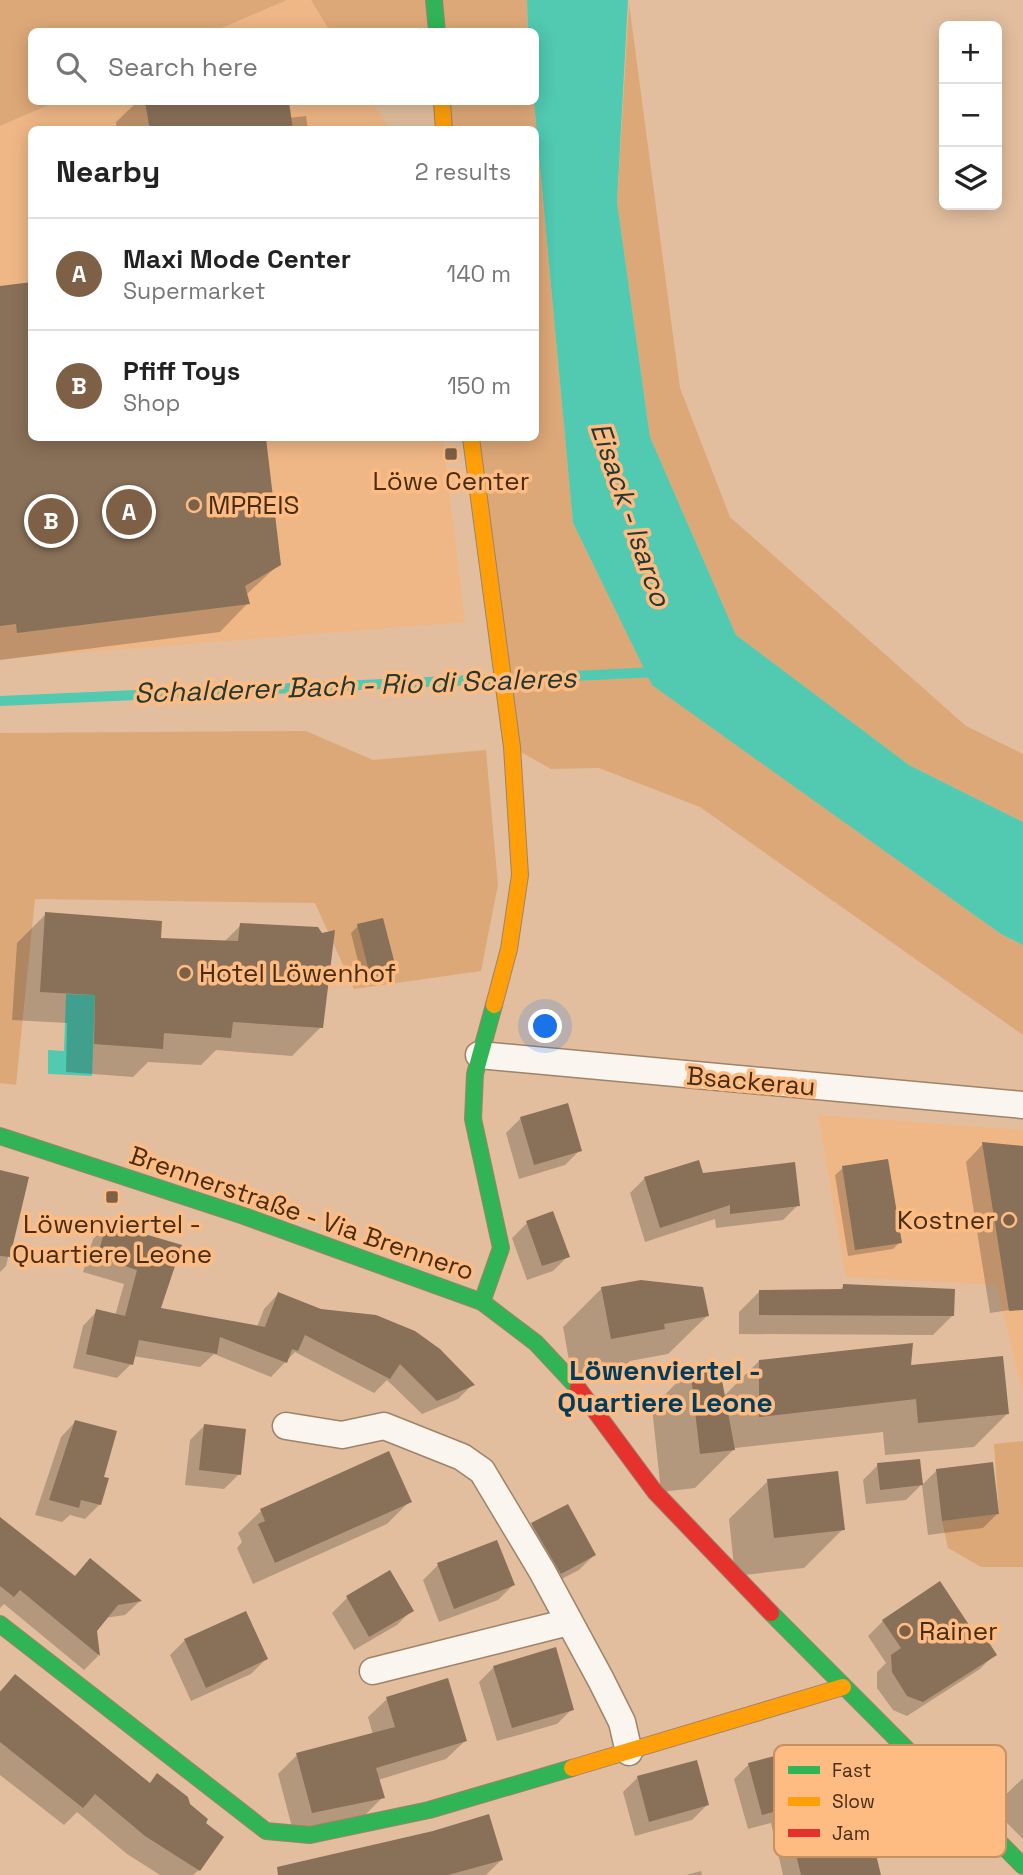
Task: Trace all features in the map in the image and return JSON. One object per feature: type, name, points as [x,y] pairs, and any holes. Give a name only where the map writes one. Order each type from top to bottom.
[{"type":"street","points":[[435,0],[437,28]]},
{"type":"street","points":[[442,105],[444,126]]},
{"type":"street","points":[[471,441],[512,747],[520,875],[517,911],[509,949],[479,1055],[473,1119],[500,1248],[482,1302]]},
{"type":"street","name":"Bsackerau","points":[[479,1055],[1023,1105]]},
{"type":"street","name":"Brennerstraße - Via Brennero","points":[[0,1136],[244,1216],[482,1302],[536,1343],[565,1371],[655,1492],[901,1745]]},
{"type":"street","points":[[286,1426],[342,1435],[384,1426],[462,1457],[482,1471],[495,1488],[622,1722],[629,1752]]},
{"type":"street","points":[[373,1671],[569,1622]]},
{"type":"street","points":[[0,1625],[266,1831],[310,1835],[429,1810],[843,1687]]},
{"type":"street","name":"Brennerstraße - Via Brennero","points":[[1006,1849],[1023,1866]]},
{"type":"shaded area","points":[[0,0],[287,0],[222,28],[28,28],[28,105],[48,105],[0,126]]},
{"type":"shaded area","points":[[287,0],[311,0],[328,28],[224,28]]},
{"type":"shaded area","points":[[311,0],[527,0],[528,28],[328,28]]},
{"type":"shaded area","points":[[629,3],[680,388],[730,517],[966,726],[1023,754],[1023,822],[909,765],[736,635],[650,437],[617,202]]},
{"type":"shaded area","name":"Löwe Center","points":[[48,105],[374,105],[388,126],[28,126],[28,441],[443,441],[465,622],[0,659],[0,126]]},
{"type":"shaded area","points":[[442,105],[534,105],[536,126],[444,126]]},
{"type":"shaded area","points":[[539,156],[573,523],[652,684],[1001,934],[1023,945],[1023,1035],[700,807],[599,768],[551,769],[512,747],[471,441],[539,441]]},
{"type":"shaded area","points":[[306,731],[373,760],[486,750],[498,885],[481,971],[354,989],[315,903],[35,899],[16,1085],[0,1083],[0,733]]},
{"type":"shaded area","points":[[818,1115],[1023,1130],[1023,1394],[996,1285],[846,1277]]},
{"type":"shaded area","points":[[1023,1441],[1023,1567],[981,1567],[948,1548],[942,1521],[999,1514],[994,1444]]},
{"type":"water","name":"Eisack - Isarco","points":[[527,0],[628,0],[617,202],[650,437],[736,635],[909,765],[1023,822],[1023,945],[1001,934],[652,685],[573,523],[539,156],[539,126],[536,126],[534,105],[539,105],[539,28],[528,28]]},
{"type":"water","points":[[66,994],[95,995],[92,1076],[48,1074],[48,1050],[64,1051]]},
{"type":"building","points":[[146,105],[289,105],[292,126],[149,126]]},
{"type":"building","points":[[28,282],[28,441],[266,441],[281,565],[245,586],[250,604],[17,633],[16,624],[0,626],[0,286]]},
{"type":"building","name":"Hotel Löwenhof","points":[[45,912],[162,921],[161,938],[238,941],[240,923],[318,927],[322,933],[335,930],[323,1028],[233,1022],[231,1038],[164,1033],[163,1049],[94,1044],[95,995],[40,992]]},
{"type":"building","points":[[383,918],[397,972],[371,979],[357,924]]},
{"type":"building","points":[[568,1103],[582,1151],[534,1165],[520,1117]]},
{"type":"building","name":"Kostner","points":[[982,1142],[1023,1146],[1023,1310],[1009,1311]]},
{"type":"building","points":[[888,1159],[902,1243],[855,1250],[842,1166]]},
{"type":"building","points":[[699,1160],[703,1173],[795,1162],[800,1206],[730,1214],[730,1205],[660,1228],[644,1177]]},
{"type":"building","points":[[0,1170],[29,1177],[10,1257],[0,1256]]},
{"type":"building","points":[[553,1211],[570,1257],[542,1266],[526,1221]]},
{"type":"building","points":[[107,1223],[182,1245],[161,1308],[265,1327],[278,1292],[321,1309],[376,1315],[415,1331],[440,1349],[475,1385],[437,1401],[400,1364],[390,1379],[305,1335],[298,1351],[292,1349],[287,1363],[220,1337],[217,1354],[139,1340],[133,1365],[86,1354],[96,1309],[125,1316],[137,1270],[97,1257]]},
{"type":"building","points":[[641,1280],[703,1287],[709,1316],[664,1324],[665,1329],[611,1339],[601,1287]]},
{"type":"building","points":[[843,1284],[955,1289],[954,1316],[759,1315],[759,1290],[843,1289]]},
{"type":"building","points":[[913,1343],[911,1365],[1003,1356],[1009,1414],[918,1423],[916,1399],[759,1417],[759,1360]]},
{"type":"building","points":[[719,1364],[735,1450],[700,1454],[690,1367]]},
{"type":"building","points":[[75,1420],[117,1431],[104,1477],[109,1478],[101,1505],[81,1500],[79,1508],[49,1500]]},
{"type":"building","points":[[204,1424],[246,1429],[241,1475],[199,1470]]},
{"type":"building","points":[[389,1451],[412,1502],[275,1563],[258,1524],[265,1521],[260,1509]]},
{"type":"building","points":[[920,1459],[923,1485],[880,1490],[877,1463]]},
{"type":"building","points":[[993,1462],[999,1514],[942,1521],[936,1469]]},
{"type":"building","points":[[838,1471],[845,1530],[774,1538],[767,1479]]},
{"type":"building","points":[[568,1504],[596,1555],[561,1574],[531,1523]]},
{"type":"building","points":[[0,1517],[75,1576],[90,1558],[142,1601],[118,1605],[97,1631],[100,1656],[20,1590],[14,1597],[0,1586]]},
{"type":"building","points":[[497,1540],[515,1585],[454,1609],[437,1563]]},
{"type":"building","points":[[390,1570],[414,1611],[369,1637],[346,1596]]},
{"type":"building","points":[[940,1581],[973,1631],[979,1627],[997,1655],[923,1702],[907,1696],[892,1672],[891,1655],[901,1648],[882,1620]]},
{"type":"building","points":[[246,1611],[268,1659],[206,1688],[184,1639]]},
{"type":"building","points":[[556,1647],[574,1710],[512,1728],[493,1666]]},
{"type":"building","points":[[15,1674],[150,1783],[157,1773],[188,1797],[190,1804],[208,1819],[206,1823],[224,1837],[200,1871],[145,1836],[95,1794],[83,1808],[0,1742],[0,1692]]},
{"type":"building","points":[[448,1678],[467,1741],[376,1768],[385,1798],[312,1813],[296,1753],[395,1727],[386,1697]]},
{"type":"building","points":[[774,1756],[774,1812],[762,1815],[748,1763]]},
{"type":"building","points":[[697,1760],[709,1805],[649,1822],[637,1776]]},
{"type":"building","points":[[489,1814],[503,1860],[448,1875],[278,1875],[277,1867],[433,1831]]},
{"type":"building","points":[[797,1857],[877,1857],[881,1875],[801,1875]]},
{"type":"waterway","name":"Schalderer Bach - Rio di Scaleres","points":[[511,679],[657,672]]},
{"type":"waterway","name":"Schalderer Bach - Rio di Scaleres","points":[[0,701],[496,679]]},
{"type":"traffic: fast","points":[[434,0],[437,28]]},
{"type":"traffic: fast","points":[[482,1302],[501,1248],[473,1119],[475,1074],[494,1005]]},
{"type":"traffic: fast","points":[[0,1136],[244,1216],[482,1302],[536,1343],[578,1388]]},
{"type":"traffic: fast","points":[[771,1613],[902,1745]]},
{"type":"traffic: fast","points":[[0,1624],[266,1831],[310,1835],[429,1810],[572,1768]]},
{"type":"traffic: fast","points":[[1006,1849],[1023,1866]]},
{"type":"traffic: slow","points":[[442,105],[444,126]]},
{"type":"traffic: slow","points":[[471,441],[512,747],[520,875],[509,949],[494,1005]]},
{"type":"traffic: slow","points":[[572,1768],[843,1687]]},
{"type":"traffic: jam","points":[[578,1388],[655,1492],[771,1613]]},
{"type":"place","name":"Löwe Center","points":[[451,454]]},
{"type":"place","name":"MPREIS","points":[[194,505]]},
{"type":"place","name":"Maxi Mode Center","points":[[129,512]]},
{"type":"place","name":"Pfiff Toys","points":[[51,521]]},
{"type":"place","name":"Hotel Löwenhof","points":[[185,973]]},
{"type":"place","name":"Löwenviertel - Quartiere Leone","points":[[112,1197]]},
{"type":"place","name":"Kostner","points":[[1009,1220]]},
{"type":"place","name":"Rainer","points":[[905,1631]]},
{"type":"district","name":"Löwenviertel - Quartiere Leone","points":[[665,1386]]}]
